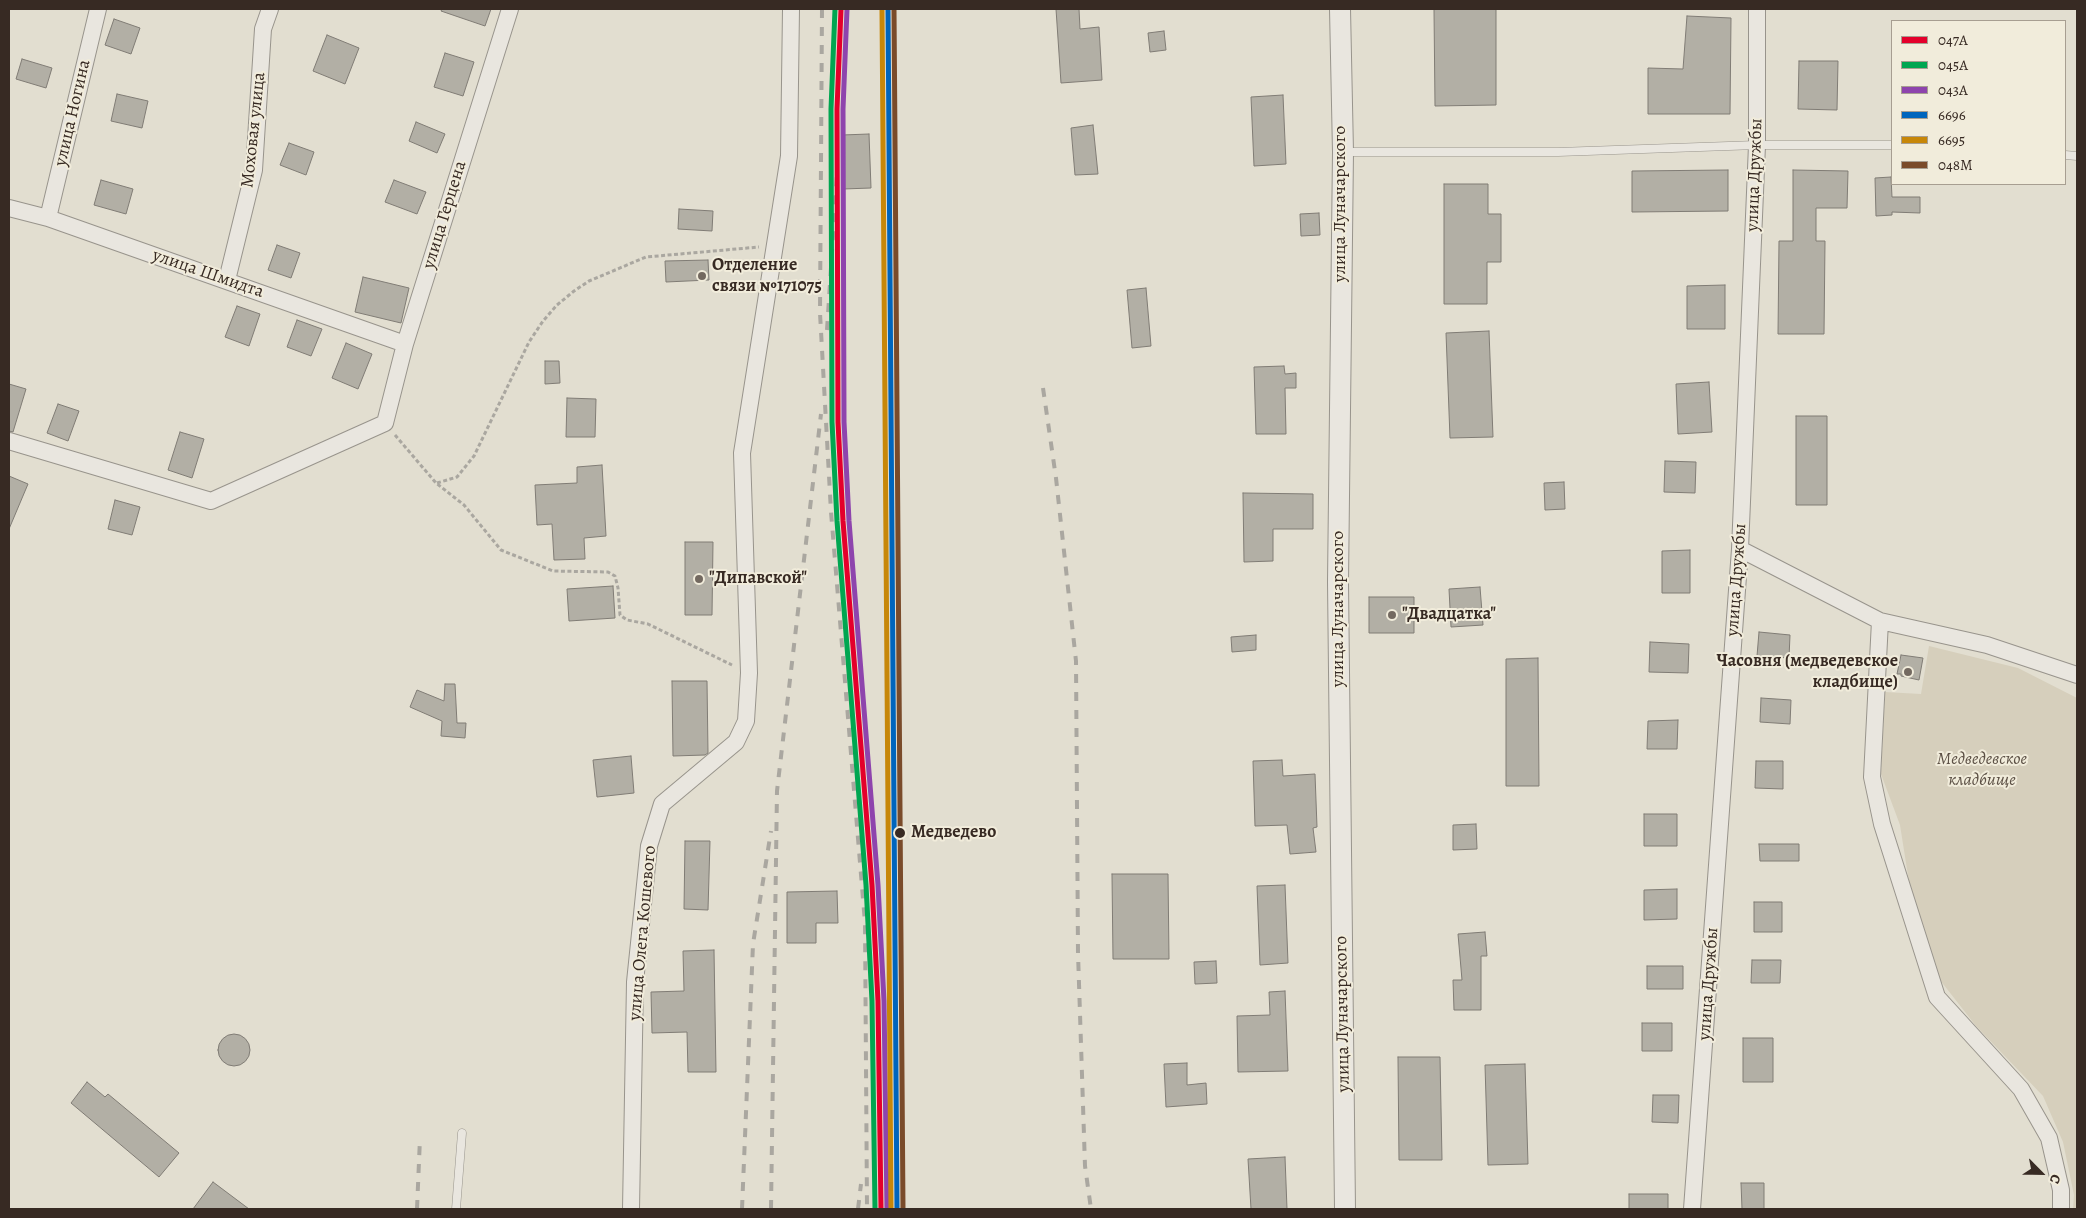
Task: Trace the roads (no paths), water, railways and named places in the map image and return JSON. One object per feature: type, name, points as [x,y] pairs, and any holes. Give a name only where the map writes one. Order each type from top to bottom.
[{"type":"street","name":"улица Ногина","points":[[48,218],[98,9]]},
{"type":"street","name":"Моховая улица","points":[[227,280],[254,170],[263,28],[270,9]]},
{"type":"street","name":"улица Герцена","points":[[9,441],[211,501],[385,423],[405,344],[510,9]]},
{"type":"street","name":"улица Олега Кошевого","points":[[631,1209],[635,982],[649,846],[662,804],[736,742],[746,721],[749,673],[742,453],[789,156],[791,9]]},
{"type":"street","name":"улица Луначарского","points":[[1340,9],[1342,152],[1338,582],[1345,1209]]},
{"type":"street","name":"улица Дружбы","points":[[1692,1209],[1740,549],[1757,145],[1757,9]]},
{"type":"street","name":"улица Шмидта","points":[[9,208],[48,218],[405,344]]},
{"type":"street","points":[[1740,549],[1880,621],[1987,645],[2077,675]]},
{"type":"street","points":[[1880,621],[1872,777],[1882,824],[1936,997],[2022,1089],[2049,1138],[2061,1190],[2061,1209]]},
{"type":"lane","points":[[1342,152],[1558,152],[1757,145],[1891,146]]},
{"type":"lane","points":[[456,1209],[462,1133]]},
{"type":"railway","points":[[822,9],[820,313],[831,512],[865,923],[867,1209]]},
{"type":"railway","points":[[827,330],[837,174]]},
{"type":"railway","points":[[1043,388],[1056,478],[1076,661],[1078,953],[1085,1166],[1091,1209]]},
{"type":"railway","points":[[771,1209],[777,791],[821,414]]},
{"type":"railway","points":[[742,1209],[753,944],[771,831]]},
{"type":"railway","points":[[417,1209],[420,1138]]},
{"type":"railway","points":[[858,1209],[861,1184]]},
{"type":"place","name":"Отделение связи №171075","points":[[702,276]]},
{"type":"place","name":"\"Дипавской\"","points":[[699,579]]},
{"type":"place","name":"\"Двадцатка\"","points":[[1392,615]]},
{"type":"place","name":"Часовня (медведевское кладбище)","points":[[1908,672]]},
{"type":"place","name":"Медведево","points":[[900,833]]},
{"type":"park label","name":"Медведевское кладбище","points":[[1982,770]]}]
